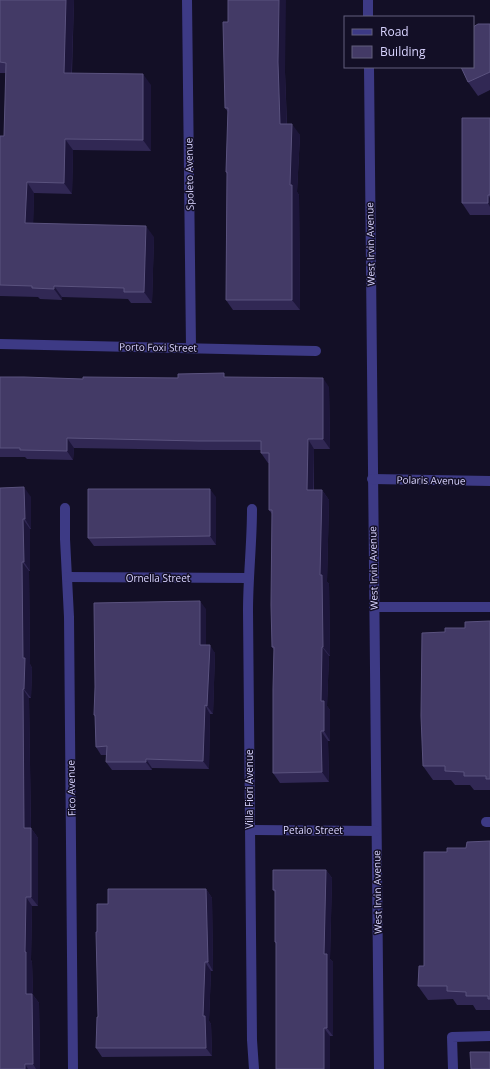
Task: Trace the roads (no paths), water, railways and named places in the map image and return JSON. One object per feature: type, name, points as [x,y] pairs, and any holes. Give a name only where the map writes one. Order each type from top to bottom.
[{"type":"street","name":"Spoleto Avenue","points":[[187,0],[191,347]]},
{"type":"street","points":[[368,0],[368,16]]},
{"type":"street","name":"West Irvin Avenue","points":[[369,68],[379,1069]]},
{"type":"street","name":"Porto Foxi Street","points":[[0,344],[191,347],[316,351]]},
{"type":"street","name":"Polaris Avenue","points":[[372,479],[490,481]]},
{"type":"street","name":"Fico Avenue","points":[[65,508],[69,625],[73,1069]]},
{"type":"street","name":"Villa Fiori Avenue","points":[[252,509],[252,535],[248,578],[252,1040],[254,1069]]},
{"type":"street","name":"Ornella Street","points":[[67,577],[248,578]]},
{"type":"street","points":[[374,607],[490,606]]},
{"type":"street","name":"Petalo Street","points":[[250,830],[376,831]]},
{"type":"street","points":[[453,1069],[452,1037],[490,1036]]}]
